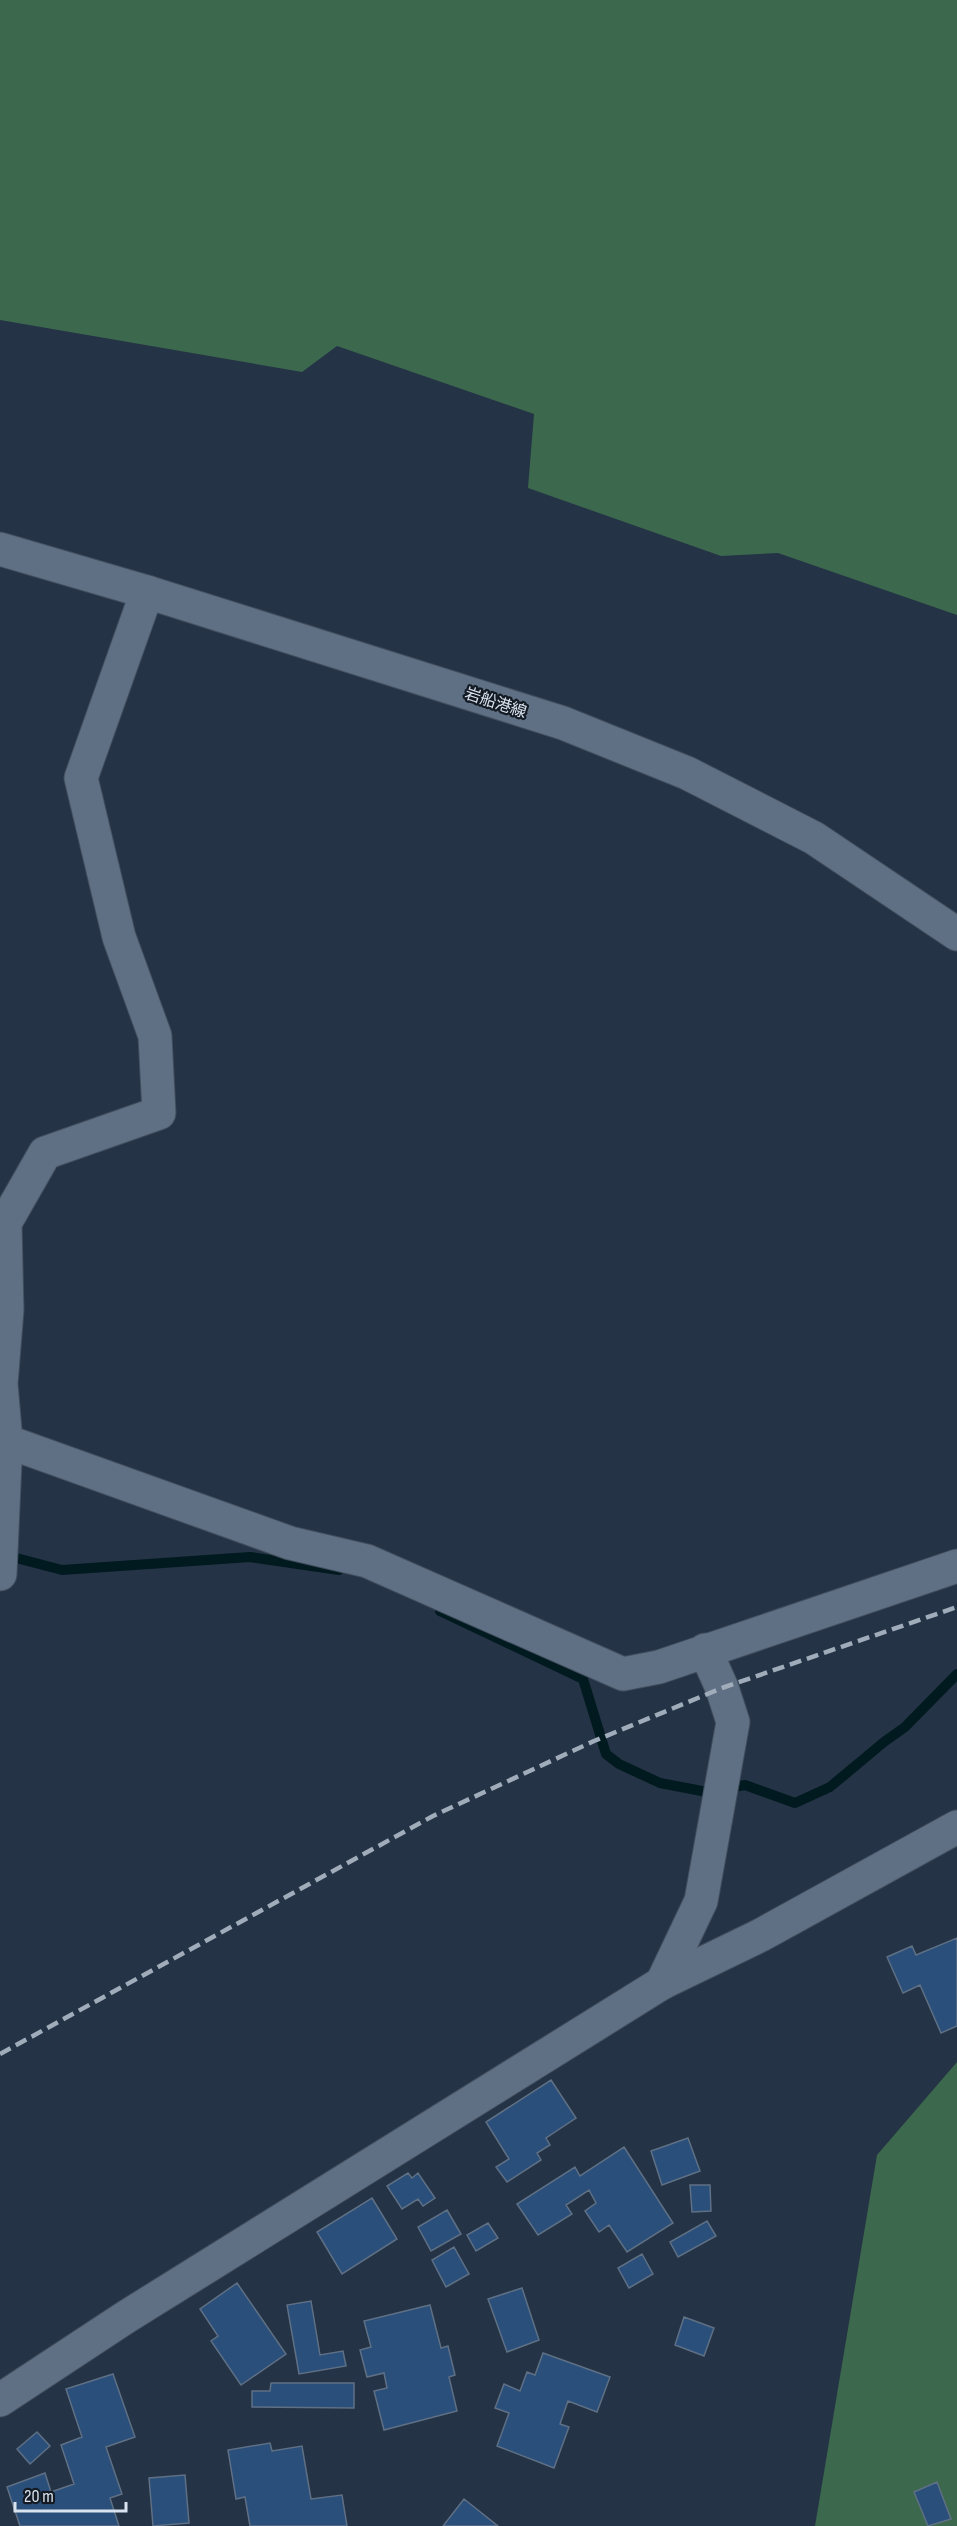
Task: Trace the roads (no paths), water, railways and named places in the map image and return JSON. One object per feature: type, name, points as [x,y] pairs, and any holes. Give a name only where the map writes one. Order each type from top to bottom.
[{"type":"street","name":"岩船港線","points":[[0,549],[147,592],[563,723],[687,773],[814,838],[957,934]]},
{"type":"street","points":[[0,1574],[3,1440],[1,1384],[7,1310],[5,1223],[45,1153],[159,1113],[154,1036],[119,937],[81,777],[147,592]]},
{"type":"street","points":[[3,1440],[290,1543],[367,1561],[623,1674],[658,1667],[957,1566]]},
{"type":"street","points":[[662,1983],[701,1901],[733,1722],[722,1688],[705,1650]]},
{"type":"street","points":[[0,2400],[126,2317],[662,1983],[761,1935],[957,1827]]},
{"type":"waterway","points":[[5,1555],[62,1570],[250,1557],[339,1570]]},
{"type":"waterway","points":[[440,1611],[583,1679],[606,1754],[619,1764],[660,1783],[707,1792],[745,1785],[795,1803],[830,1787],[905,1727],[957,1674]]},
{"type":"railway","points":[[0,2054],[433,1816],[594,1741],[722,1688],[957,1607]]}]
